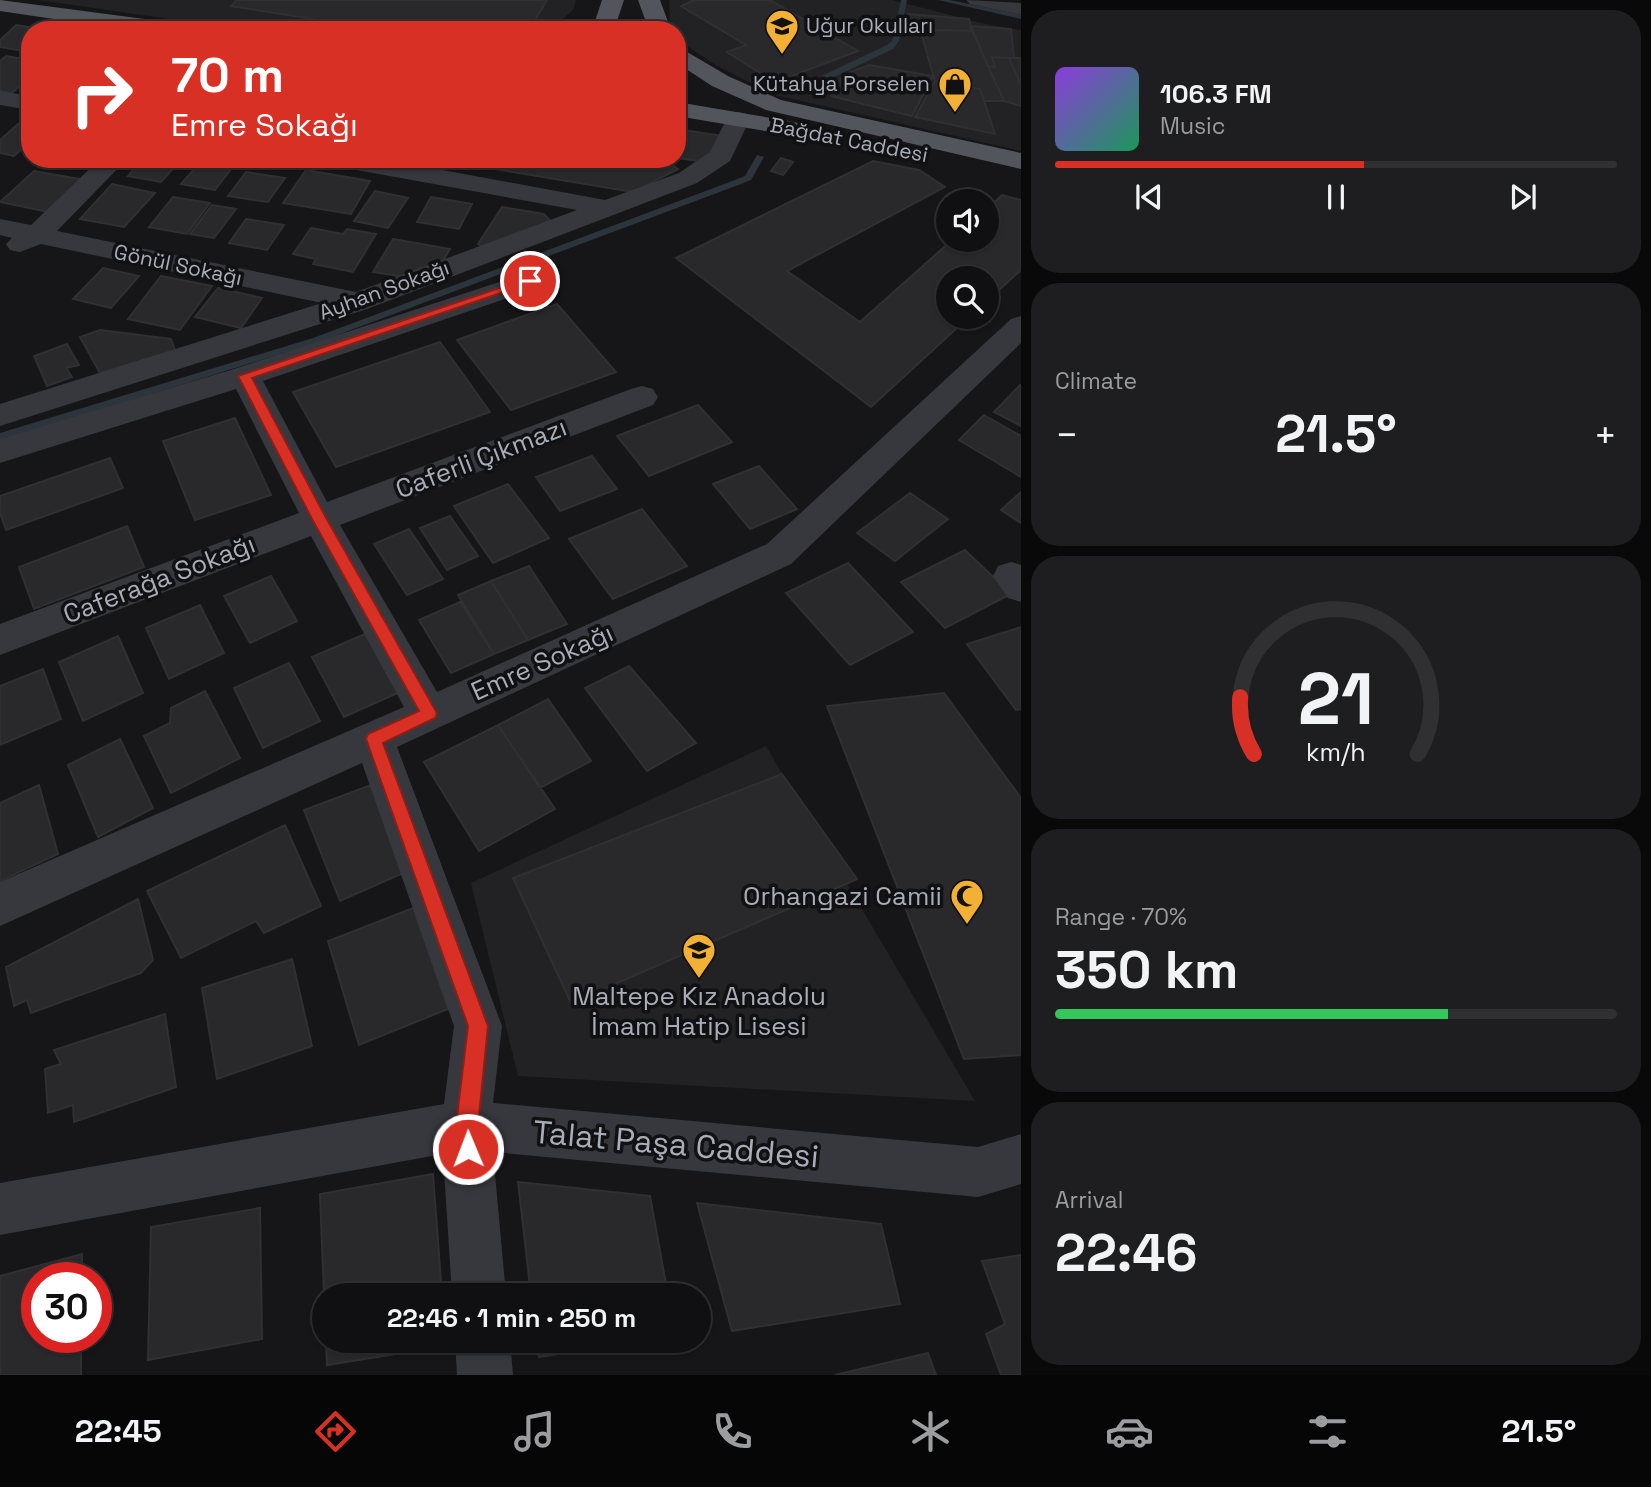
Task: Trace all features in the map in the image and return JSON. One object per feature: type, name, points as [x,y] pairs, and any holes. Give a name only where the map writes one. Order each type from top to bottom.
[{"type":"main road","points":[[649,0],[656,21]]},
{"type":"main road","points":[[0,5],[111,21]]},
{"type":"main road","name":"Bağdat Caddesi","points":[[686,57],[720,81],[774,104],[1021,161]]},
{"type":"main road","name":"Bağdat Caddesi","points":[[686,59],[704,79],[705,88],[695,97],[686,100]]},
{"type":"main road","name":"Bağdat Caddesi","points":[[686,110],[1021,175]]},
{"type":"street","points":[[976,0],[1021,9]]},
{"type":"street","points":[[0,98],[21,102]]},
{"type":"street","name":"Ayhan Sokağı","points":[[0,415],[357,302],[688,178],[722,156],[738,119]]},
{"type":"street","points":[[0,253],[37,235],[105,168]]},
{"type":"street","points":[[389,168],[609,208]]},
{"type":"street","name":"Gönül Sokağı","points":[[0,227],[357,302]]},
{"type":"street","points":[[0,451],[245,376],[530,281]]},
{"type":"street","name":"Emre Sokağı","points":[[0,904],[374,739],[779,554],[1021,326]]},
{"type":"street","points":[[245,376],[319,519],[429,713]]},
{"type":"street","name":"Caferli Çıkmazı","points":[[319,519],[642,397]]},
{"type":"street","name":"Caferağa Sokağı","points":[[0,640],[319,519]]},
{"type":"street","points":[[374,739],[478,1026],[466,1125],[478,1283]]},
{"type":"street","name":"Talat Paşa Caddesi","points":[[0,1209],[466,1125],[978,1172],[1021,1159]]},
{"type":"street","points":[[483,1353],[485,1375]]},
{"type":"shaded area","points":[[38,0],[576,0],[573,10],[560,21],[184,21]]},
{"type":"shaded area","points":[[669,0],[892,0],[985,24],[1021,30],[1021,151],[775,95],[717,66],[686,45],[686,21],[670,21]]},
{"type":"shaded area","name":"Maltepe Kız Anadolu İmam Hatip Lisesi","points":[[766,746],[975,1101],[518,1076],[471,883]]},
{"type":"building","points":[[237,0],[547,0],[534,21],[325,21],[231,6]]},
{"type":"building","points":[[694,0],[770,0],[858,51],[781,80],[768,78],[727,52],[746,45],[681,6]]},
{"type":"building","points":[[908,14],[969,19],[972,31],[906,30]]},
{"type":"building","points":[[16,25],[21,26],[21,50],[0,47],[0,40]]},
{"type":"building","points":[[971,26],[1011,29],[1014,58],[992,57],[995,67],[988,66]]},
{"type":"building","points":[[920,29],[972,31],[1004,101],[984,101],[980,89],[935,81]]},
{"type":"building","points":[[6,56],[21,58],[21,85],[12,93],[0,91],[0,61]]},
{"type":"building","points":[[992,57],[1009,58],[1021,85],[1021,106],[1004,101],[988,66],[995,67]]},
{"type":"building","points":[[1009,58],[1021,58],[1021,85]]},
{"type":"building","points":[[869,65],[933,76],[912,116],[831,96],[843,75]]},
{"type":"building","points":[[935,81],[980,89],[995,134],[915,117]]},
{"type":"building","points":[[18,124],[21,124],[21,149],[14,156],[0,153],[0,140]]},
{"type":"building","points":[[686,130],[723,136],[719,149],[698,161],[686,159]]},
{"type":"building","points":[[781,158],[793,162],[783,175],[771,171]]},
{"type":"building","points":[[873,161],[919,170],[945,187],[936,189],[936,192],[787,271],[860,322],[939,252],[999,252],[999,198],[1002,195],[1021,200],[1021,270],[999,290],[999,266],[936,266],[936,329],[956,329],[871,407],[676,258]]},
{"type":"building","points":[[135,168],[174,168],[161,182],[128,176]]},
{"type":"building","points":[[195,168],[232,168],[215,190],[181,184]]},
{"type":"building","points":[[489,168],[678,169],[633,192]]},
{"type":"building","points":[[306,170],[370,181],[351,214],[283,203]]},
{"type":"building","points":[[34,171],[85,180],[53,213],[0,202]]},
{"type":"building","points":[[246,172],[285,178],[268,202],[228,196]]},
{"type":"building","points":[[112,184],[155,193],[124,227],[80,219]]},
{"type":"building","points":[[375,191],[408,198],[388,228],[354,221]]},
{"type":"building","points":[[173,197],[210,203],[187,234],[149,227]]},
{"type":"building","points":[[431,197],[472,204],[459,229],[417,222]]},
{"type":"building","points":[[212,205],[236,209],[214,238],[190,234]]},
{"type":"building","points":[[502,207],[544,214],[553,224],[487,249],[478,244]]},
{"type":"building","points":[[246,219],[284,225],[267,250],[229,243]]},
{"type":"building","points":[[311,228],[343,234],[347,229],[376,234],[353,272],[313,264],[316,259],[293,254]]},
{"type":"building","points":[[393,239],[450,249],[441,264],[435,262],[431,268],[419,268],[411,278],[373,272]]},
{"type":"building","points":[[103,268],[139,276],[111,308],[73,299]]},
{"type":"building","points":[[161,276],[212,286],[180,330],[128,319]]},
{"type":"building","points":[[218,288],[262,298],[241,328],[195,317]]},
{"type":"building","points":[[557,304],[616,372],[511,410],[457,340]]},
{"type":"building","points":[[100,330],[171,339],[175,350],[100,373],[80,337]]},
{"type":"building","points":[[440,342],[490,412],[336,467],[293,392]]},
{"type":"building","points":[[67,344],[79,365],[66,368],[72,377],[47,386],[34,356]]},
{"type":"building","points":[[1021,385],[1021,426],[994,412]]},
{"type":"building","points":[[698,405],[732,442],[649,476],[617,436]]},
{"type":"building","points":[[984,415],[1021,436],[1021,477],[959,440]]},
{"type":"building","points":[[235,418],[271,495],[195,520],[163,441]]},
{"type":"building","points":[[592,456],[617,489],[560,511],[536,477]]},
{"type":"building","points":[[110,458],[123,488],[6,530],[0,513],[0,496]]},
{"type":"building","points":[[759,466],[797,509],[750,529],[713,484]]},
{"type":"building","points":[[508,484],[549,538],[493,563],[454,506]]},
{"type":"building","points":[[1021,492],[1021,523],[1001,510]]},
{"type":"building","points":[[910,493],[948,519],[895,561],[857,533]]},
{"type":"building","points":[[642,509],[687,566],[613,599],[569,539]]},
{"type":"building","points":[[450,516],[478,556],[447,570],[420,528]]},
{"type":"building","points":[[127,526],[144,567],[34,609],[19,567]]},
{"type":"building","points":[[409,529],[443,579],[407,595],[374,544]]},
{"type":"building","points":[[965,550],[1011,594],[945,628],[901,582]]},
{"type":"building","points":[[848,563],[913,632],[850,665],[786,593]]},
{"type":"building","points":[[529,566],[567,624],[528,640],[491,581]]},
{"type":"building","points":[[271,576],[297,621],[250,643],[224,596]]},
{"type":"building","points":[[491,581],[528,640],[494,654],[458,595]]},
{"type":"building","points":[[460,602],[494,654],[451,673],[419,620]]},
{"type":"building","points":[[200,605],[224,653],[169,679],[146,628]]},
{"type":"building","points":[[1021,627],[1021,709],[1016,710],[967,644]]},
{"type":"building","points":[[367,633],[400,692],[344,717],[312,657]]},
{"type":"building","points":[[118,636],[143,693],[83,721],[59,662]]},
{"type":"building","points":[[289,663],[320,721],[263,748],[234,688]]},
{"type":"building","points":[[629,666],[696,743],[647,771],[585,688]]},
{"type":"building","points":[[43,669],[61,719],[0,745],[0,686]]},
{"type":"building","points":[[205,691],[240,758],[171,793],[144,736],[170,723],[171,708]]},
{"type":"building","name":"Orhangazi Camii","points":[[944,693],[1021,798],[1021,1055],[964,1059],[827,706]]},
{"type":"building","points":[[548,699],[591,761],[540,788],[498,725]]},
{"type":"building","points":[[498,725],[555,809],[479,851],[424,762]]},
{"type":"building","points":[[120,739],[153,808],[98,837],[68,765]]},
{"type":"building","points":[[782,774],[857,879],[571,1003],[513,878]]},
{"type":"building","points":[[39,785],[58,854],[0,881],[0,803]]},
{"type":"building","points":[[371,785],[408,871],[340,901],[304,810]]},
{"type":"building","points":[[285,825],[321,906],[264,933],[256,921],[181,958],[147,891]]},
{"type":"building","points":[[138,899],[153,960],[141,973],[31,1013],[27,1000],[14,1006],[6,967]]},
{"type":"building","points":[[413,908],[448,1009],[359,1045],[328,941]]},
{"type":"building","points":[[292,959],[312,1046],[217,1079],[202,988]]},
{"type":"building","points":[[165,1014],[176,1087],[74,1122],[73,1105],[48,1113],[45,1069],[61,1064],[54,1050]]},
{"type":"building","points":[[433,1174],[441,1283],[324,1283],[320,1194]]},
{"type":"building","points":[[518,1182],[650,1196],[666,1283],[530,1283]]},
{"type":"building","points":[[697,1203],[881,1224],[900,1304],[732,1331]]},
{"type":"building","points":[[260,1208],[262,1339],[148,1360],[151,1227]]},
{"type":"building","points":[[82,1254],[82,1262],[52,1262]]},
{"type":"building","points":[[1021,1255],[1021,1375],[1001,1375],[986,1334],[1005,1324],[982,1261]]},
{"type":"building","points":[[21,1270],[21,1353],[81,1353],[81,1375],[0,1375],[0,1276]]},
{"type":"building","points":[[327,1353],[402,1353],[327,1365]]},
{"type":"building","points":[[539,1353],[564,1353],[539,1357]]},
{"type":"building","points":[[928,1353],[936,1375],[835,1375]]},
{"type":"waterway","points":[[795,92],[890,47],[895,41],[904,0]]},
{"type":"waterway","points":[[941,0],[1021,17]]},
{"type":"waterway","points":[[0,437],[316,340],[748,178],[760,157]]},
{"type":"place","name":"Uğur Okulları","points":[[782,56]]},
{"type":"place","name":"Kütahya Porselen","points":[[955,114]]},
{"type":"place","name":"Orhangazi Camii","points":[[967,926]]},
{"type":"place","name":"Maltepe Kız Anadolu İmam Hatip Lisesi","points":[[699,980]]},
{"type":"route","points":[[468,1149],[466,1125],[478,1026],[374,739],[429,713],[319,519],[245,376],[530,281]]}]
